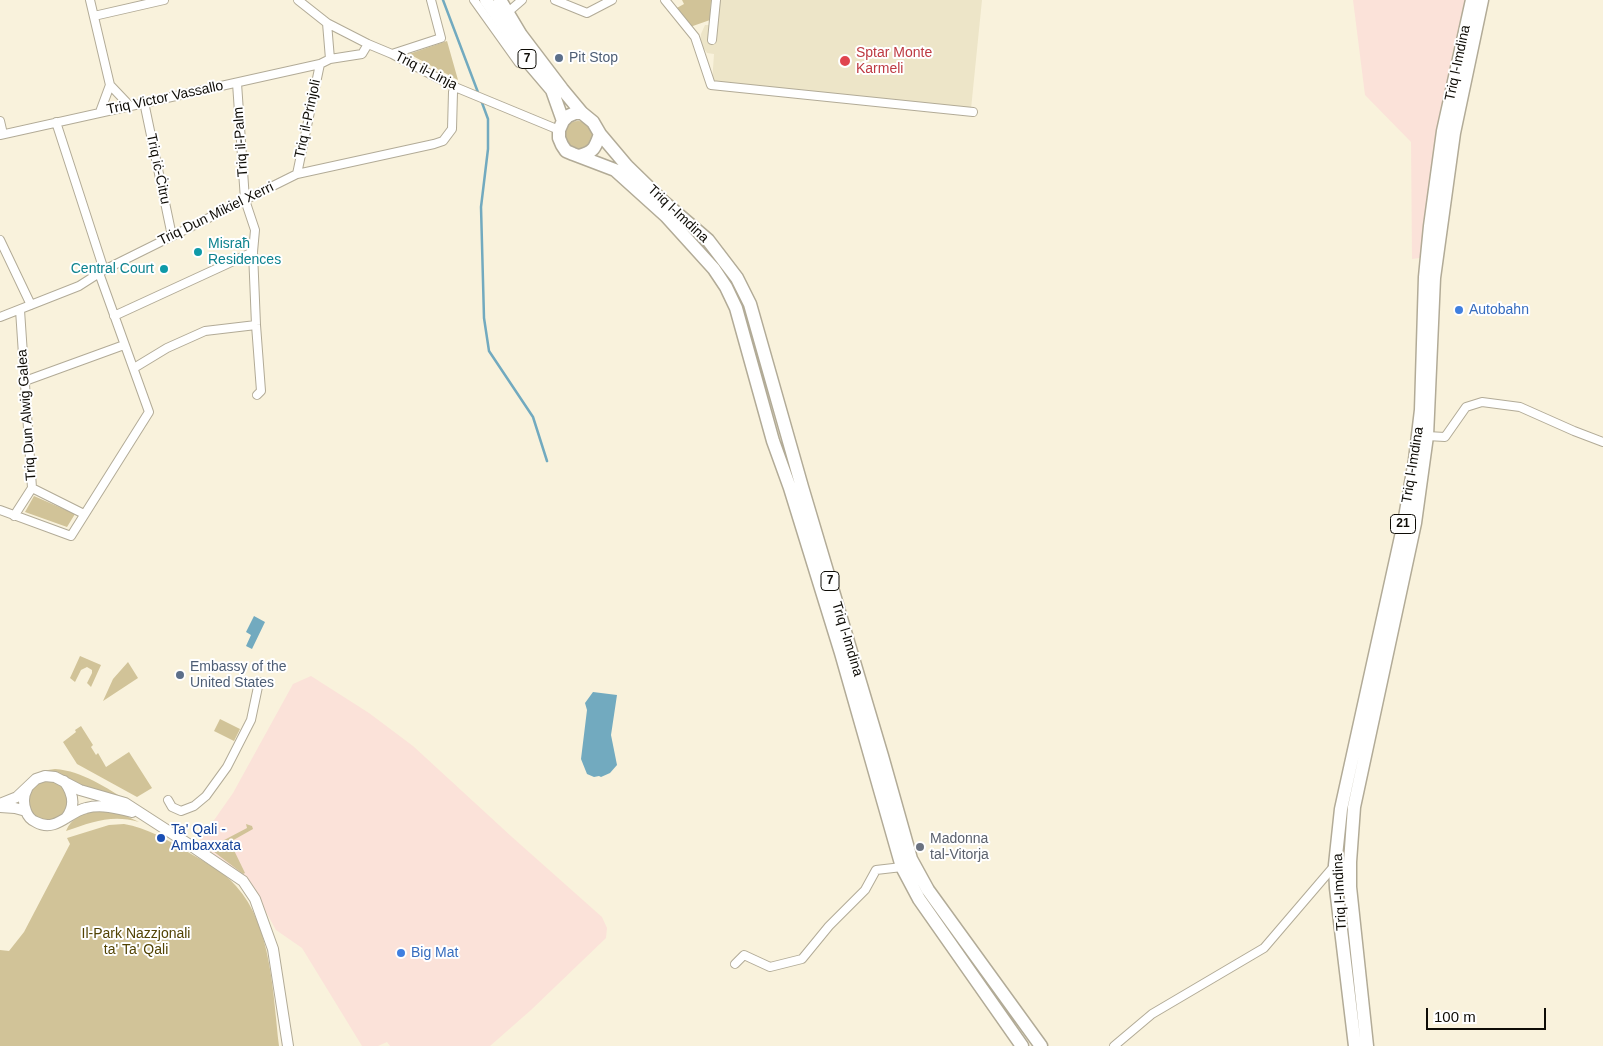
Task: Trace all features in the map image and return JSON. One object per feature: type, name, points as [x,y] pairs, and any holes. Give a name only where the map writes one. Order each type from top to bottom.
[{"type":"highway","name":"Triq l-Imdina","points":[[478,0],[552,90],[561,125],[559,138],[566,151],[615,170],[666,216],[714,269],[726,287],[736,308],[773,440],[790,488],[841,653],[902,867],[919,899],[1022,1046]]},
{"type":"highway","name":"Triq l-Imdina","points":[[500,0],[521,35],[582,114],[593,122],[600,134],[627,166],[665,204],[708,240],[737,278],[750,304],[911,859],[928,890],[1041,1046]]},
{"type":"highway","name":"Triq l-Imdina","points":[[1354,1046],[1336,888],[1335,865],[1341,809],[1404,523],[1415,460],[1421,410],[1424,277],[1430,226],[1444,132],[1472,0]]},
{"type":"highway","name":"Triq l-Imdina","points":[[1367,1046],[1350,887],[1354,807],[1415,523],[1428,436],[1434,278],[1454,133],[1482,0]]},
{"type":"highway","points":[[561,125],[568,116],[575,113],[582,114]]},
{"type":"highway","points":[[579,156],[592,151],[600,134]]},
{"type":"main road","points":[[0,806],[17,797],[36,779],[46,776],[55,777],[80,790],[125,804],[243,881],[255,899],[273,949],[288,1046]]},
{"type":"main road","points":[[63,781],[69,788],[72,796],[70,813],[64,820]]},
{"type":"main road","points":[[29,785],[23,800],[26,811],[29,818],[46,826],[56,824],[85,808],[98,806],[132,812],[142,816]]},
{"type":"main road","points":[[0,806],[26,811]]},
{"type":"street","points":[[90,0],[110,85],[129,105]]},
{"type":"street","points":[[94,16],[164,0]]},
{"type":"street","name":"Triq il-Linja","points":[[298,0],[327,23],[455,87],[561,125]]},
{"type":"street","points":[[392,54],[441,38],[431,0]]},
{"type":"street","points":[[507,13],[522,0]]},
{"type":"street","points":[[555,0],[587,13],[612,0]]},
{"type":"street","points":[[664,0],[696,37],[710,85],[973,112]]},
{"type":"street","points":[[712,40],[716,0]]},
{"type":"street","points":[[327,23],[330,59]]},
{"type":"street","name":"Triq Victor Vassallo","points":[[2,134],[237,83],[320,64],[330,59],[362,54],[368,44]]},
{"type":"street","name":"Triq il-Prinjoli","points":[[297,174],[320,64]]},
{"type":"street","name":"Triq il-Palm","points":[[237,83],[245,200],[255,230],[253,252],[261,391],[257,394]]},
{"type":"street","points":[[100,112],[110,85]]},
{"type":"street","name":"Triq Dun Mikiel Xerri","points":[[0,317],[79,286],[102,271],[297,174],[443,141],[452,129],[453,92],[455,87]]},
{"type":"street","name":"Triq iċ-Ċitru","points":[[144,102],[172,236]]},
{"type":"street","points":[[0,121],[2,134]]},
{"type":"street","points":[[0,510],[71,536],[148,412],[114,316],[56,122]]},
{"type":"street","points":[[0,240],[31,305]]},
{"type":"street","points":[[114,316],[253,252]]},
{"type":"street","name":"Triq Dun Alwiġ Galea","points":[[14,516],[32,488],[20,310]]},
{"type":"street","points":[[134,368],[167,348],[205,331],[256,325]]},
{"type":"street","points":[[25,381],[124,344]]},
{"type":"street","points":[[1428,436],[1446,438],[1466,408],[1482,402],[1520,406],[1603,442]]},
{"type":"street","points":[[32,488],[84,514]]},
{"type":"street","points":[[168,800],[172,807],[181,812],[194,806],[206,796],[227,767],[252,720],[259,682]]},
{"type":"street","points":[[1114,1046],[1152,1014],[1264,948],[1335,865]]},
{"type":"street","points":[[736,964],[744,955],[770,967],[802,960],[829,926],[865,890],[876,870],[902,867]]},
{"type":"shaded area","name":"Sptar Monte Karmeli","points":[[720,0],[982,0],[971,109],[712,83],[714,54],[707,53],[700,43],[705,25],[717,25]]},
{"type":"shaded area","points":[[1353,0],[1465,0],[1451,60],[1420,258],[1412,259],[1411,142],[1365,95]]},
{"type":"shaded area","points":[[311,676],[369,713],[413,746],[602,917],[607,928],[606,938],[531,1010],[490,1046],[390,1046],[387,1042],[378,1046],[362,1046],[302,948],[276,930],[247,878],[198,843],[233,793],[293,684]]},
{"type":"green space","points":[[682,0],[711,0],[710,20],[690,27],[675,9],[684,4]]},
{"type":"green space","points":[[447,41],[458,80],[409,54]]},
{"type":"green space","points":[[578,121],[588,125],[592,135],[588,145],[578,149],[568,145],[564,135],[568,125]]},
{"type":"green space","points":[[34,496],[75,514],[67,527],[25,512]]},
{"type":"green space","points":[[80,656],[101,665],[91,687],[87,683],[92,670],[87,667],[81,670],[75,682],[70,678]]},
{"type":"green space","points":[[128,662],[138,678],[103,701],[113,679]]},
{"type":"green space","points":[[220,719],[240,729],[234,741],[214,731]]},
{"type":"green space","points":[[81,726],[93,745],[91,747],[96,755],[98,753],[106,767],[129,752],[152,788],[137,797],[77,764],[63,742]]},
{"type":"green space","points":[[65,770],[85,777],[130,802],[81,788],[56,773],[41,771]]},
{"type":"green space","points":[[52,781],[59,784],[65,790],[68,801],[67,809],[59,818],[52,821],[44,821],[37,818],[29,809],[28,797],[31,790],[40,782]]},
{"type":"green space","points":[[96,809],[122,814],[139,822],[120,819],[102,820],[66,831],[68,826],[78,817]]},
{"type":"green space","name":"Il-Park Nazzjonali ta' Ta' Qali","points":[[124,824],[156,834],[212,867],[231,881],[248,902],[257,920],[269,962],[279,1046],[0,1046],[0,950],[9,951],[24,932],[70,844],[67,838],[109,825]]},
{"type":"green space","points":[[246,824],[252,826],[253,829],[230,842],[245,873],[243,874],[209,848],[247,828]]},
{"type":"water","points":[[254,616],[265,622],[252,649],[246,646],[251,635],[246,632]]},
{"type":"water","points":[[593,692],[617,695],[611,735],[617,765],[610,773],[601,777],[587,774],[581,759],[587,710],[585,703]]},
{"type":"waterway","points":[[443,0],[479,95]]},
{"type":"waterway","points":[[481,100],[488,119],[488,149],[481,207],[484,318],[489,351],[533,417],[547,461]]},
{"type":"place","name":"Pit Stop","points":[[559,58]]},
{"type":"place","name":"Sptar Monte Karmeli","points":[[845,61]]},
{"type":"place","name":"Misraħ Residences","points":[[198,252]]},
{"type":"place","name":"Central Court","points":[[164,269]]},
{"type":"place","name":"Autobahn","points":[[1459,310]]},
{"type":"place","name":"Embassy of the United States","points":[[180,675]]},
{"type":"place","name":"Ta' Qali - Ambaxxata","points":[[161,838]]},
{"type":"place","name":"Madonna tal-Vitorja","points":[[920,847]]},
{"type":"place","name":"Big Mat","points":[[401,953]]}]
